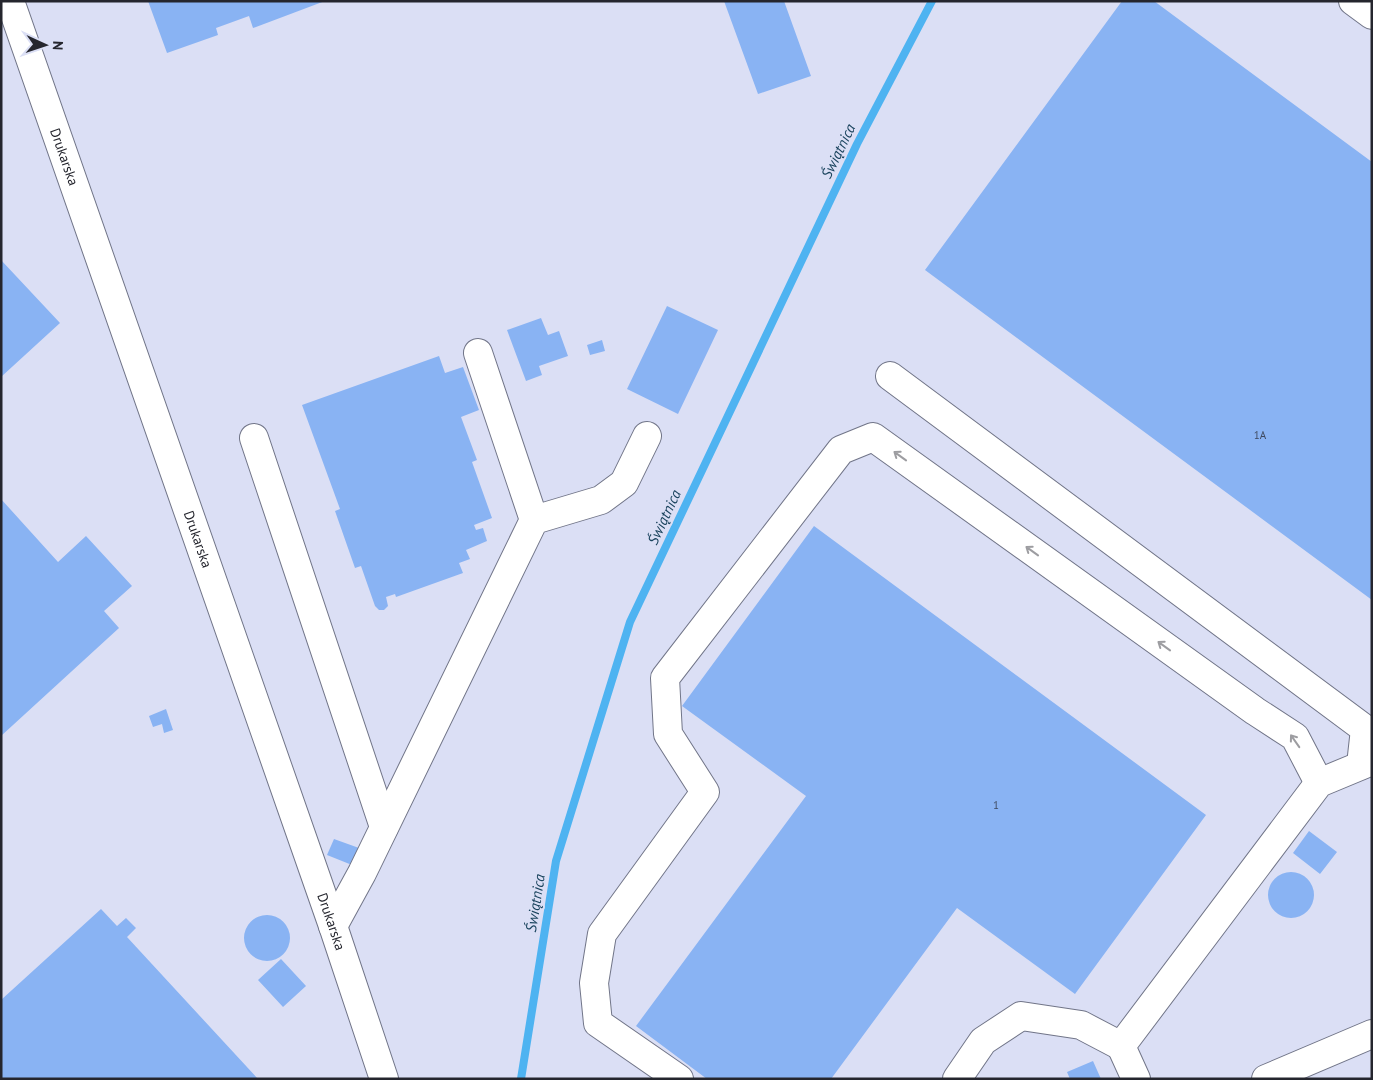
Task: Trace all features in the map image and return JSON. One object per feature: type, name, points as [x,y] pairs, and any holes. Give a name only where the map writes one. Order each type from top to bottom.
[{"type":"street","name":"Drukarska","points":[[10,1],[333,926],[384,1079]]},
{"type":"street","points":[[1353,1],[1372,15]]},
{"type":"street","points":[[333,926],[384,827],[534,520],[478,353]]},
{"type":"street","points":[[890,376],[1365,729],[1366,763],[1318,783],[1121,1046]]},
{"type":"street","points":[[534,520],[601,500],[624,482],[647,436]]},
{"type":"street","points":[[679,1079],[598,1023],[594,983],[602,934],[705,792],[668,734],[664,678],[841,450],[873,437],[1255,711],[1295,737],[1318,783]]},
{"type":"street","points":[[254,438],[384,827]]},
{"type":"street","points":[[957,1079],[983,1041],[1021,1016],[1081,1025],[1121,1046],[1136,1079]]},
{"type":"street","points":[[1266,1079],[1372,1034]]},
{"type":"building","points":[[148,1],[325,1],[253,28],[249,16],[216,28],[218,35],[167,53]]},
{"type":"building","points":[[724,1],[784,1],[811,76],[758,94]]},
{"type":"building","points":[[1122,1],[1154,1],[1372,162],[1372,600],[925,270]]},
{"type":"building","points":[[1,260],[60,323],[1,377]]},
{"type":"building","points":[[667,306],[718,330],[678,414],[627,389]]},
{"type":"building","points":[[541,318],[548,335],[559,331],[568,356],[539,366],[542,375],[526,381],[507,330]]},
{"type":"building","points":[[602,340],[605,351],[590,355],[587,345]]},
{"type":"building","points":[[439,356],[445,373],[463,367],[479,410],[461,417],[477,460],[472,462],[492,518],[474,525],[476,530],[483,528],[487,541],[466,550],[470,559],[459,563],[463,573],[396,597],[395,594],[386,597],[388,606],[384,610],[379,610],[375,606],[361,566],[355,568],[335,511],[340,509],[302,405]]},
{"type":"building","points":[[1,499],[58,562],[86,536],[132,586],[104,611],[119,628],[1,736]]},
{"type":"building","points":[[814,526],[1206,815],[1075,994],[957,908],[831,1079],[707,1079],[636,1026],[806,796],[682,706]]},
{"type":"building","points":[[166,709],[173,730],[164,733],[162,724],[153,727],[149,716]]},
{"type":"building","points":[[1309,831],[1337,852],[1320,874],[1293,853]]},
{"type":"building","points":[[334,839],[359,848],[352,865],[327,855]]},
{"type":"building","points":[[1291,872],[1304,876],[1310,882],[1314,895],[1310,908],[1304,914],[1291,918],[1278,914],[1272,908],[1268,895],[1272,882],[1278,876]]},
{"type":"building","points":[[101,909],[117,926],[126,918],[136,928],[127,937],[258,1079],[1,1079],[1,1000]]},
{"type":"building","points":[[267,915],[280,919],[286,925],[290,938],[286,951],[280,957],[267,961],[254,957],[248,951],[244,938],[248,925],[254,919]]},
{"type":"building","points":[[281,959],[306,986],[283,1007],[258,980]]},
{"type":"building","points":[[1093,1061],[1101,1079],[1070,1079],[1067,1072]]},
{"type":"waterway","name":"Świątnica","points":[[521,1079],[556,861],[630,622],[857,144],[932,1]]}]
